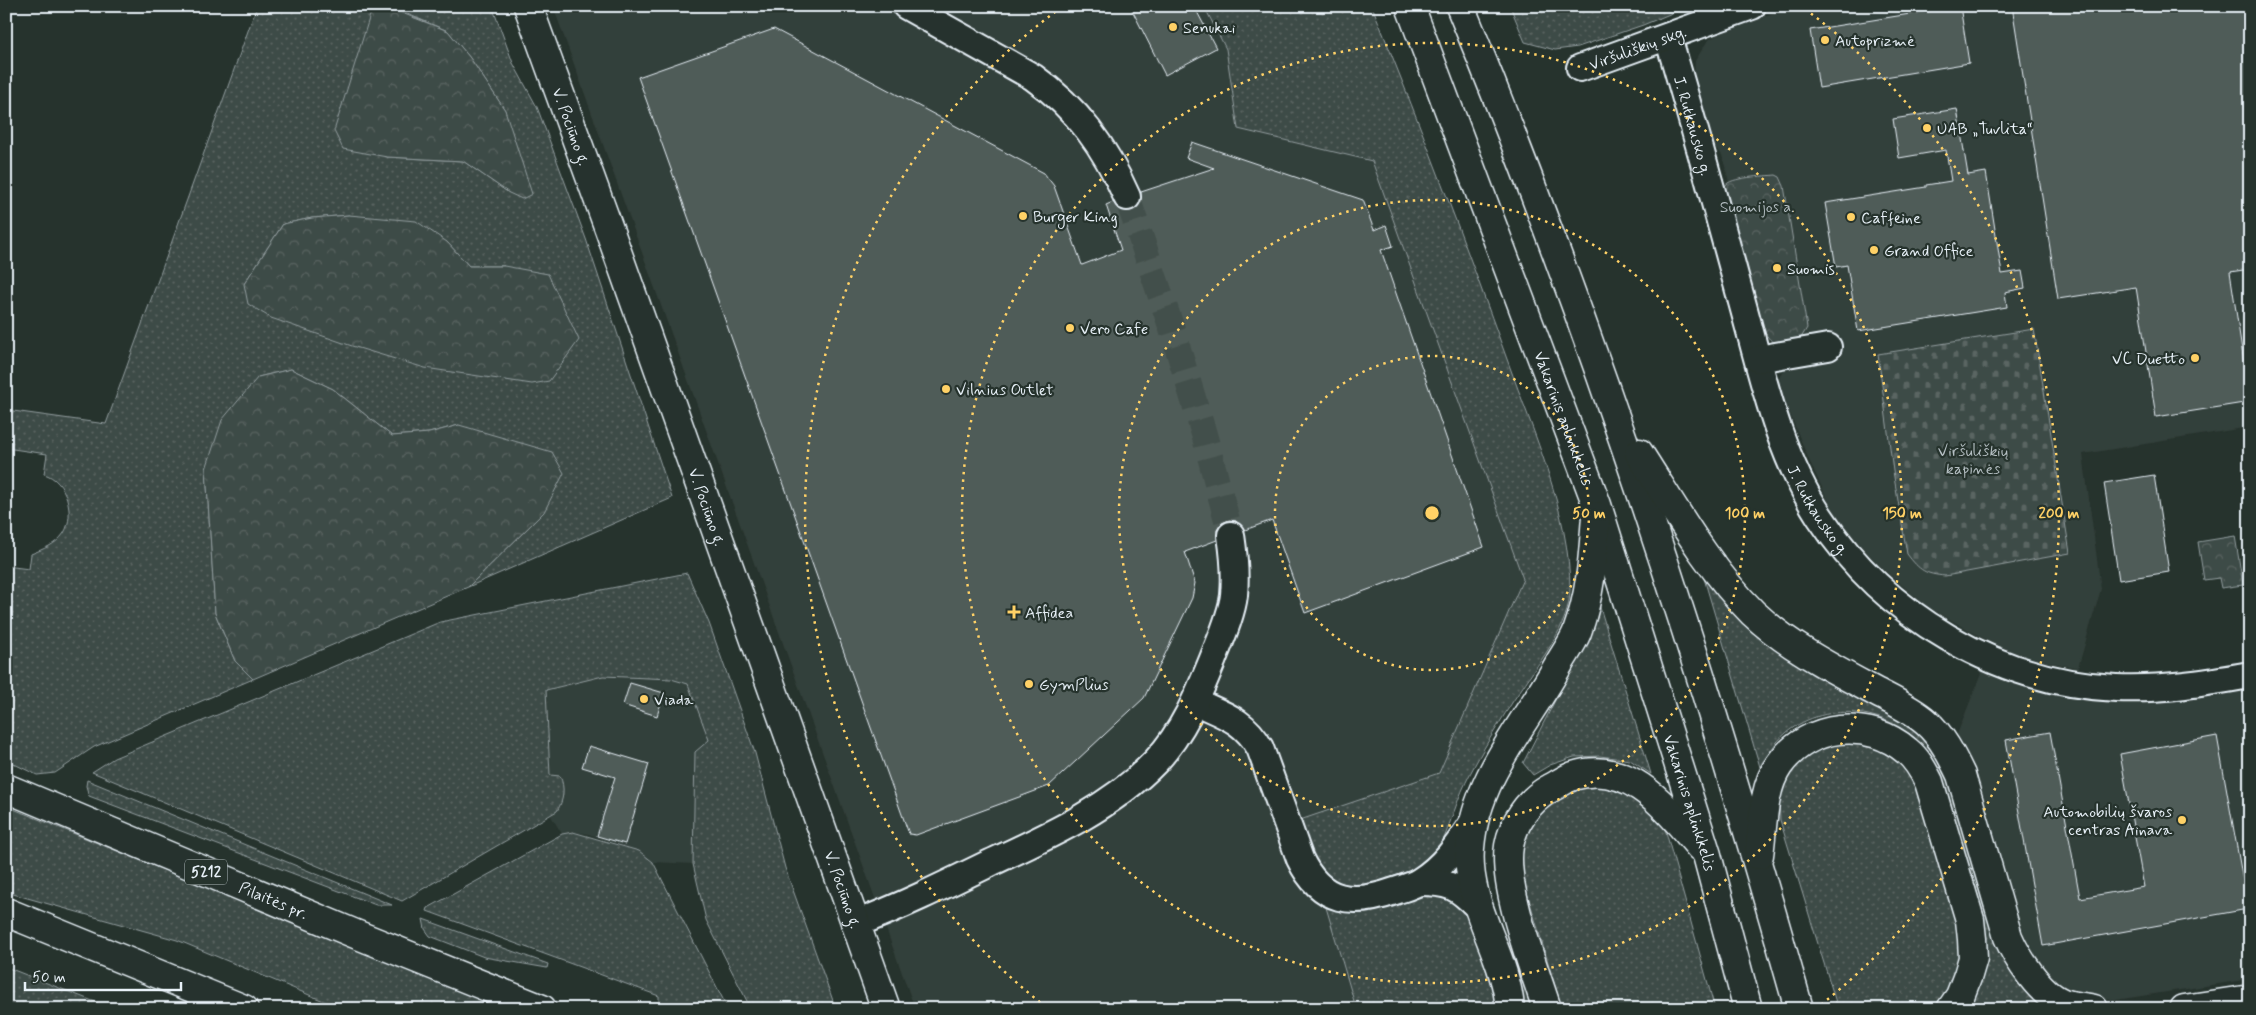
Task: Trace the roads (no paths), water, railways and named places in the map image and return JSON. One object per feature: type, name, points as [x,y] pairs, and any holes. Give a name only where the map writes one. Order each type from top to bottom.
[{"type":"main road","name":"V. Pociūno g.","points":[[528,6],[626,275],[856,924],[880,1003]]},
{"type":"main road","name":"Vakarinis aplinkkelis","points":[[1410,6],[1597,505],[1707,855],[1748,1009]]},
{"type":"main road","points":[[1460,6],[1509,125],[1618,421],[1690,638],[1758,861],[1799,1009]]},
{"type":"main road","points":[[1618,421],[1706,556],[1753,612],[1790,644],[1903,707],[1925,721],[1938,734],[1951,754],[1961,775],[2008,937],[2016,955],[2044,989],[2062,1002],[2094,1009]]},
{"type":"main road","points":[[1510,1009],[1504,977],[1478,907],[1469,871],[1473,822],[1484,791],[1500,760],[1551,680],[1576,633],[1590,585],[1597,505]]},
{"type":"main road","points":[[1758,861],[1768,789],[1778,766],[1796,748],[1815,735],[1835,730],[1856,729],[1877,733],[1896,742],[1921,766],[1929,782],[1970,920],[1972,958],[1960,996],[1951,1009]]},
{"type":"main road","points":[[1547,1009],[1514,899],[1508,871],[1509,847],[1513,832],[1516,824],[1528,807],[1545,791],[1572,776],[1596,771],[1626,778],[1660,801],[1707,855]]},
{"type":"main road","name":"Pilaitės pr.","points":[[6,788],[353,933],[542,1009]]},
{"type":"main road","points":[[6,912],[244,1009]]},
{"type":"main road","points":[[2184,1009],[2250,999]]},
{"type":"street","points":[[906,6],[1033,77],[1052,90],[1086,125],[1110,161],[1127,197]]},
{"type":"street","name":"Viršuliškių skg.","points":[[1580,68],[1752,6]]},
{"type":"street","name":"J. Rutkausko g.","points":[[1668,37],[1758,359],[1785,447],[1803,486],[1820,516],[1863,572],[1916,617],[1985,657],[2024,672],[2063,681],[2115,688],[2158,688],[2200,684],[2250,675]]},
{"type":"street","points":[[1758,359],[1828,348]]},
{"type":"street","points":[[856,924],[892,910],[1022,848],[1123,791],[1157,760],[1173,740],[1196,702],[1234,597],[1236,566],[1231,535]]},
{"type":"street","points":[[1196,702],[1242,724],[1253,736],[1260,748],[1300,859],[1307,875],[1318,885],[1333,895],[1362,900],[1375,898],[1420,882],[1439,882],[1452,885],[1461,890],[1478,907]]},
{"type":"street","points":[[1420,882],[1447,858],[1473,822]]},
{"type":"tunnel","points":[[1127,197],[1171,326],[1204,434],[1231,535]]},
{"type":"place","name":"Senukai","points":[[1173,27]]},
{"type":"place","name":"Autoprizmė","points":[[1825,40]]},
{"type":"place","name":"UAB „Tuvlita“","points":[[1927,128]]},
{"type":"place","name":"Burger King","points":[[1023,216]]},
{"type":"place","name":"Caffeine","points":[[1851,217]]},
{"type":"place","name":"Grand Office","points":[[1874,250]]},
{"type":"place","name":"Suomis","points":[[1777,268]]},
{"type":"place","name":"Vero Cafe","points":[[1070,328]]},
{"type":"place","name":"VC Duetto","points":[[2195,358]]},
{"type":"place","name":"Vilnius Outlet","points":[[946,389]]},
{"type":"place","name":"Affidea","points":[[1014,612]]},
{"type":"place","name":"GymPlius","points":[[1029,684]]},
{"type":"place","name":"Viada","points":[[644,699]]},
{"type":"place","name":"Automobilių švaros centras Ainava","points":[[2182,820]]},
{"type":"park label","name":"Suomijos a.","points":[[1757,206]]},
{"type":"park label","name":"Viršuliškių kapinės","points":[[1973,459]]}]
